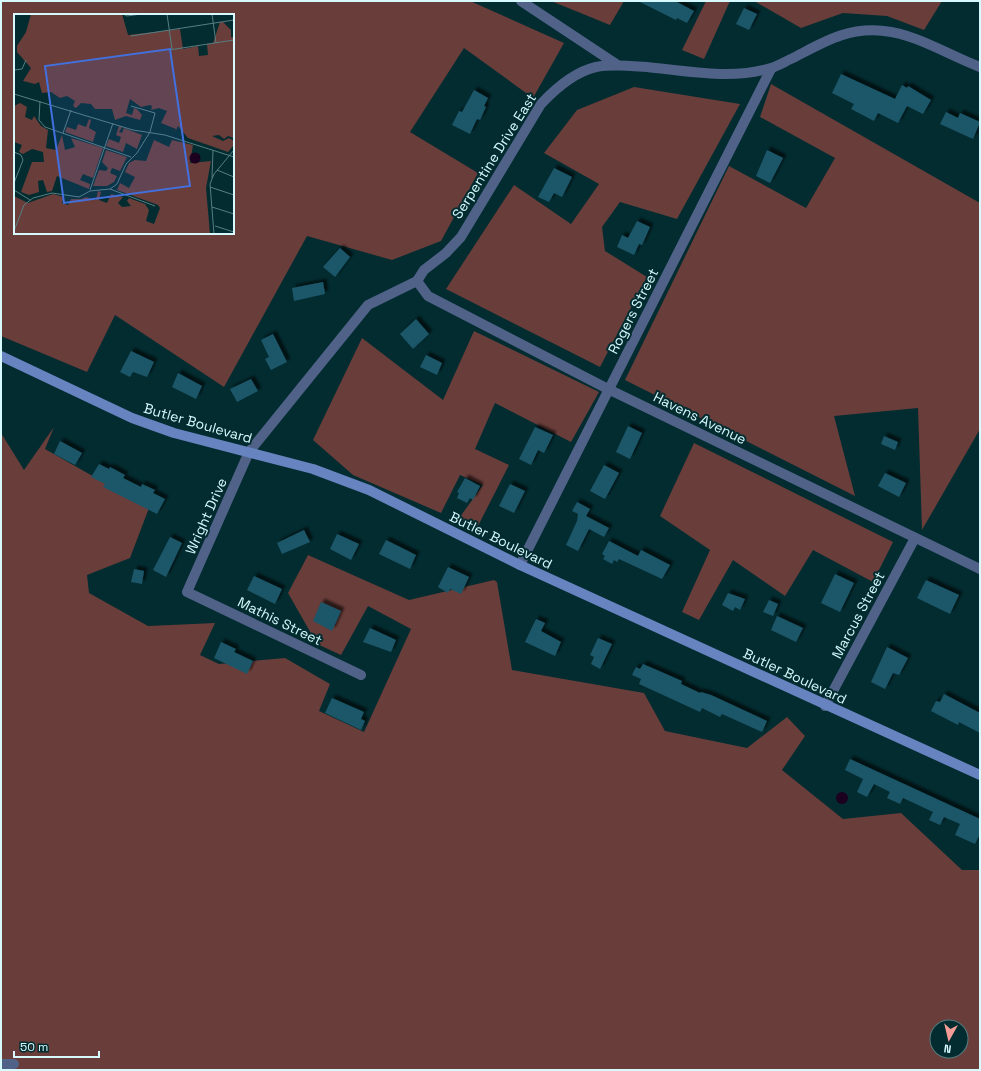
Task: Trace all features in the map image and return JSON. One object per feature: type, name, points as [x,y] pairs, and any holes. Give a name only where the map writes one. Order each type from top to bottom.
[{"type":"street","points":[[521,1],[616,64]]},
{"type":"street","name":"Serpentine Drive East","points":[[249,452],[368,305],[417,281],[424,270],[446,254],[461,237],[541,104],[555,90],[574,76],[594,68],[616,64],[715,74],[771,68],[837,36],[856,30],[885,31],[909,37],[980,67]]},
{"type":"street","name":"Rogers Street","points":[[520,565],[771,68]]},
{"type":"street","name":"Havens Avenue","points":[[417,281],[428,296],[608,389],[980,569]]},
{"type":"street","name":"Butler Boulevard","points":[[1,356],[132,418],[174,433],[313,469],[369,490],[520,565],[980,775]]},
{"type":"street","name":"Wright Drive","points":[[187,592],[249,452]]},
{"type":"street","name":"Marcus Street","points":[[826,706],[915,538]]},
{"type":"street","name":"Mathis Street","points":[[187,592],[361,675]]},
{"type":"street","points":[[1,1064],[14,1064]]},
{"type":"shaded area","points":[[1,1],[470,1],[564,43],[533,98],[464,48],[410,132],[478,173],[441,241],[392,260],[307,236],[224,387],[115,315],[87,372],[1,336]]},
{"type":"shaded area","points":[[551,1],[624,1],[610,25]]},
{"type":"shaded area","points":[[706,1],[730,1],[704,59],[682,50]]},
{"type":"shaded area","points":[[754,1],[942,1],[924,30],[887,16],[843,13],[801,28]]},
{"type":"shaded area","points":[[771,84],[980,203],[980,429],[922,530],[918,408],[834,416],[855,496],[625,380],[729,166],[806,208],[835,158],[760,117]]},
{"type":"shaded area","points":[[634,87],[740,104],[677,219],[620,202],[602,227],[605,251],[647,277],[600,367],[446,289],[514,185],[571,224],[599,184],[544,153],[577,110]]},
{"type":"shaded area","points":[[474,331],[599,392],[571,442],[495,403],[475,449],[509,465],[475,532],[457,521],[483,485],[460,475],[441,513],[353,475],[313,440],[362,338],[443,400]]},
{"type":"shaded area","points":[[54,427],[45,449],[149,508],[130,558],[87,575],[89,593],[148,626],[215,623],[200,655],[219,664],[285,658],[330,684],[319,711],[364,732],[411,629],[368,606],[341,655],[317,644],[288,593],[308,555],[409,600],[494,580],[497,582],[512,670],[644,693],[665,731],[747,748],[787,717],[805,736],[782,770],[843,819],[901,813],[962,870],[980,870],[980,1070],[1,1070],[1,433],[24,470]]},
{"type":"shaded area","points":[[694,443],[893,542],[873,582],[813,550],[785,596],[733,560],[699,620],[682,612],[710,550],[660,516]]},
{"type":"shaded area","points":[[840,792],[844,792],[848,798],[844,804],[840,804],[836,800],[836,796]]},
{"type":"building","points":[[638,1],[675,1],[694,11],[687,23],[677,18],[676,20]]},
{"type":"building","points":[[744,8],[757,14],[749,30],[736,24]]},
{"type":"building","points":[[841,74],[895,99],[902,85],[907,88],[908,86],[931,100],[923,114],[907,106],[898,123],[878,113],[874,121],[851,109],[854,104],[832,93]]},
{"type":"building","points":[[474,90],[488,98],[480,120],[477,119],[470,134],[452,125],[459,111],[462,112]]},
{"type":"building","points":[[946,112],[958,118],[960,113],[980,122],[973,139],[940,124]]},
{"type":"building","points":[[767,150],[783,158],[770,183],[756,176]]},
{"type":"building","points":[[554,168],[572,177],[562,197],[554,193],[549,202],[538,197]]},
{"type":"building","points":[[637,221],[650,227],[642,245],[639,244],[634,255],[617,247],[622,235],[628,238]]},
{"type":"building","points":[[340,248],[350,257],[335,277],[323,267]]},
{"type":"building","points":[[323,282],[325,294],[294,301],[292,288]]},
{"type":"building","points":[[416,319],[429,334],[413,349],[400,334]]},
{"type":"building","points":[[273,334],[287,362],[271,370],[265,359],[269,357],[261,340]]},
{"type":"building","points":[[131,351],[154,362],[147,377],[133,372],[130,377],[120,372]]},
{"type":"building","points":[[426,355],[442,363],[437,375],[420,367]]},
{"type":"building","points":[[178,373],[202,386],[196,399],[172,387]]},
{"type":"building","points":[[251,379],[258,391],[237,402],[230,389]]},
{"type":"building","points":[[628,426],[642,433],[630,459],[616,452]]},
{"type":"building","points":[[535,427],[553,435],[544,453],[538,450],[531,465],[519,459]]},
{"type":"building","points":[[884,436],[898,442],[895,450],[881,444]]},
{"type":"building","points":[[60,441],[82,453],[75,465],[54,454]]},
{"type":"building","points":[[99,464],[109,469],[110,467],[125,475],[123,478],[141,487],[142,484],[155,490],[153,493],[165,499],[157,514],[103,487],[105,484],[91,477]]},
{"type":"building","points":[[604,465],[619,473],[605,499],[590,491]]},
{"type":"building","points":[[885,473],[906,483],[899,497],[878,486]]},
{"type":"building","points":[[465,478],[480,486],[473,500],[470,498],[467,503],[457,498],[459,493],[457,492]]},
{"type":"building","points":[[510,484],[525,491],[514,513],[499,506]]},
{"type":"building","points":[[577,502],[590,509],[586,516],[609,528],[604,537],[589,529],[578,551],[566,545],[577,521],[578,514],[572,511]]},
{"type":"building","points":[[304,530],[310,542],[282,554],[277,543]]},
{"type":"building","points":[[337,534],[359,544],[351,560],[330,549]]},
{"type":"building","points":[[170,537],[182,543],[166,577],[153,570]]},
{"type":"building","points":[[386,540],[416,555],[410,569],[379,554]]},
{"type":"building","points":[[609,541],[638,556],[641,550],[670,565],[662,579],[619,559],[617,562],[614,560],[612,564],[603,559],[605,556],[602,554]]},
{"type":"building","points":[[448,567],[469,577],[461,594],[450,589],[448,593],[438,587]]},
{"type":"building","points":[[134,569],[144,571],[142,584],[131,582]]},
{"type":"building","points":[[835,574],[854,583],[840,612],[821,603]]},
{"type":"building","points":[[254,576],[282,589],[275,604],[247,590]]},
{"type":"building","points":[[926,580],[959,595],[950,614],[917,598]]},
{"type":"building","points":[[728,593],[745,599],[740,610],[735,607],[733,611],[722,605]]},
{"type":"building","points":[[769,600],[778,604],[773,616],[763,612]]},
{"type":"building","points":[[321,602],[341,611],[332,631],[313,621]]},
{"type":"building","points":[[777,616],[803,628],[796,642],[771,630]]},
{"type":"building","points":[[536,619],[545,623],[541,631],[561,642],[555,656],[525,642]]},
{"type":"building","points":[[370,628],[396,640],[391,652],[363,642]]},
{"type":"building","points":[[598,638],[612,644],[600,669],[591,664],[594,657],[590,655]]},
{"type":"building","points":[[221,642],[236,649],[234,652],[253,661],[247,674],[214,658]]},
{"type":"building","points":[[887,647],[908,658],[899,675],[893,673],[885,689],[871,682]]},
{"type":"building","points":[[643,664],[682,681],[681,684],[700,693],[711,695],[767,721],[762,732],[722,714],[720,717],[702,708],[700,712],[639,684],[641,679],[632,675],[636,667],[640,669]]},
{"type":"building","points":[[944,694],[980,713],[980,733],[959,722],[958,725],[931,711],[936,701],[940,702]]},
{"type":"building","points":[[332,698],[364,712],[361,719],[365,721],[361,730],[325,713]]},
{"type":"building","points":[[850,759],[980,819],[980,834],[975,844],[955,835],[960,824],[944,817],[940,825],[929,820],[933,812],[903,798],[900,804],[887,798],[890,792],[874,784],[867,797],[857,792],[863,779],[845,770]]}]
